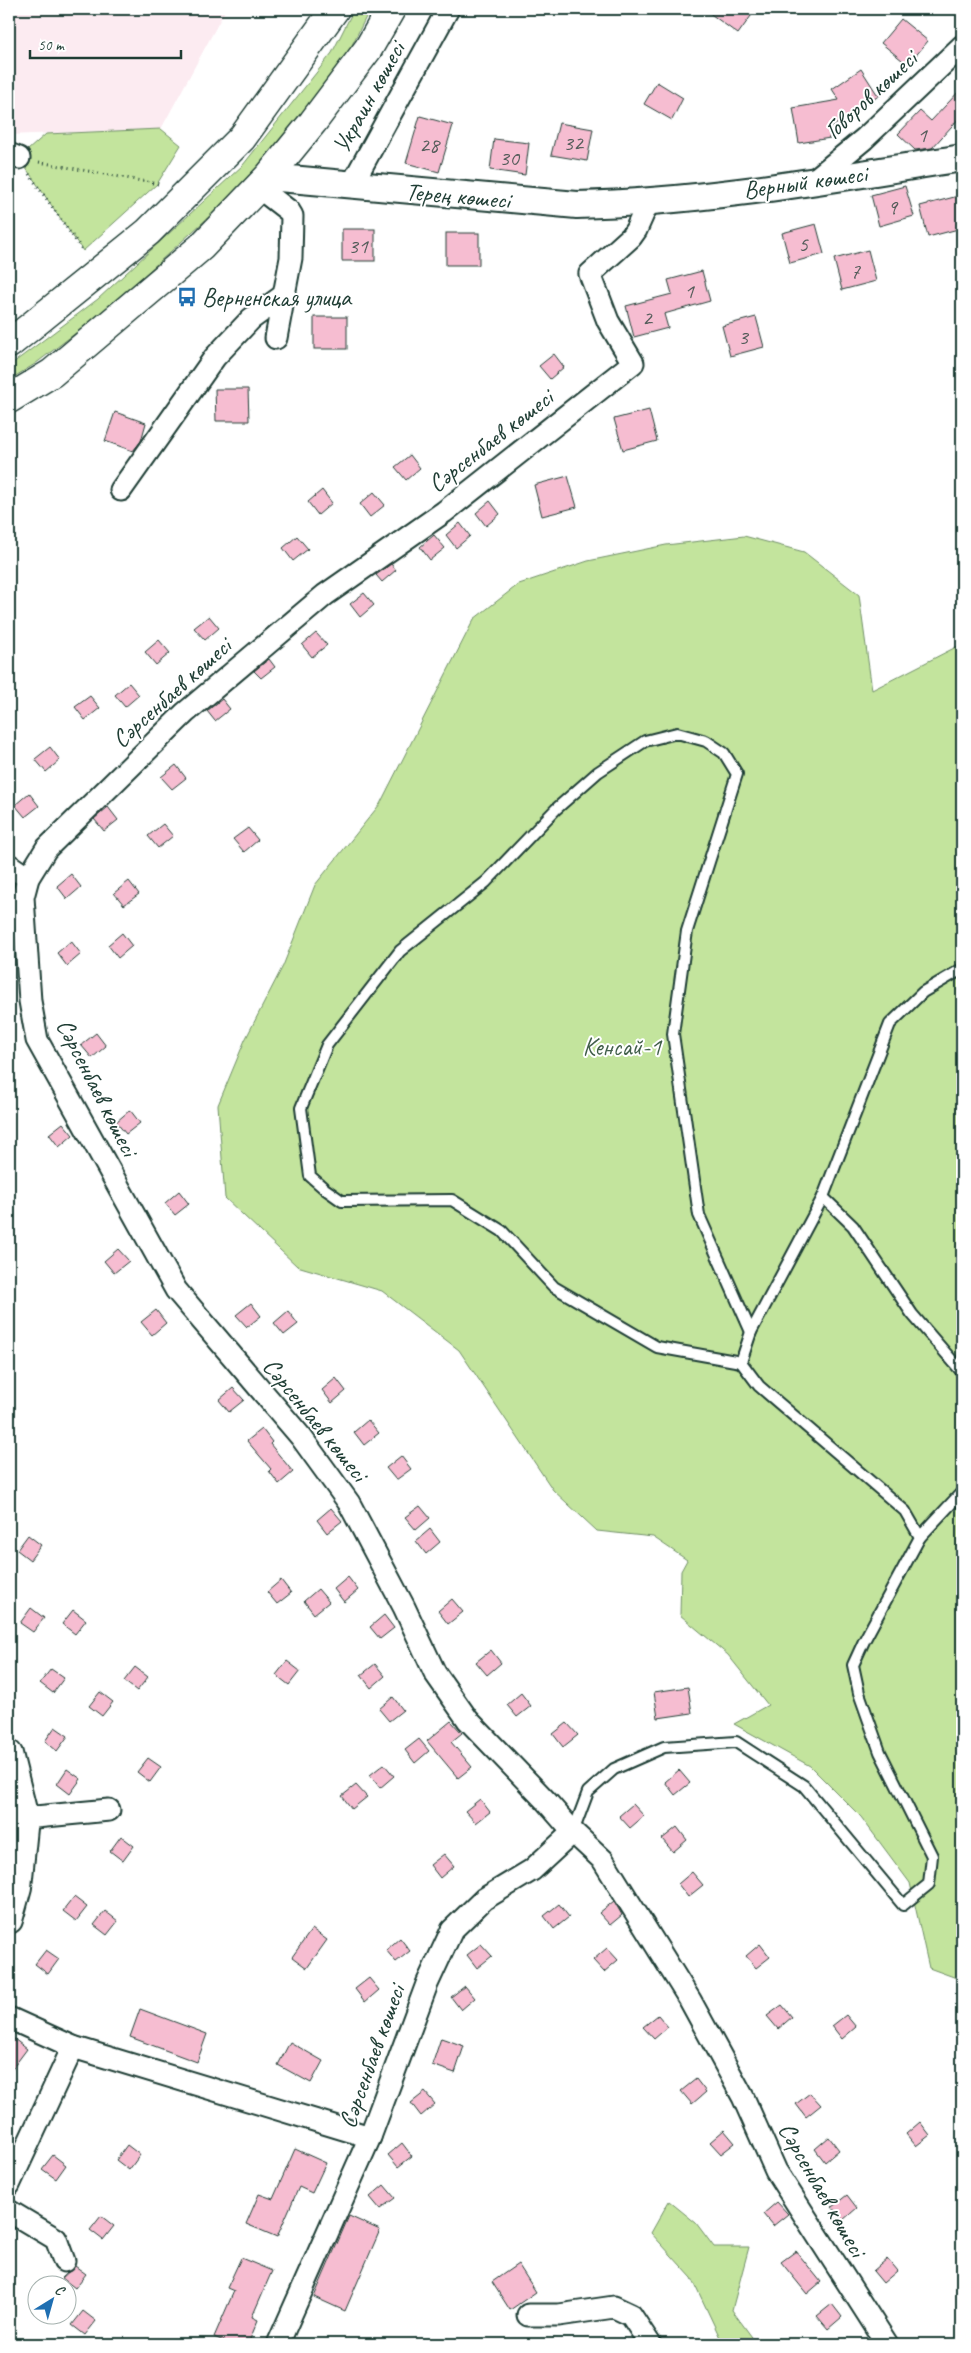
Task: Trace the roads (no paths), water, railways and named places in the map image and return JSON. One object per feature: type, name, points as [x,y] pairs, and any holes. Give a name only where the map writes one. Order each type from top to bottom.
[{"type":"main road","points":[[9,344],[148,232],[242,138],[335,9]]},
{"type":"main road","points":[[9,399],[52,373],[201,247],[263,182],[368,49],[391,9]]},
{"type":"street","name":"Украин көшесі","points":[[351,186],[448,9]]},
{"type":"street","name":"Говоров көшесі","points":[[813,181],[864,139],[962,46]]},
{"type":"street","name":"Верный көшесі","points":[[648,203],[813,181],[962,158]]},
{"type":"street","name":"Терең көшесі","points":[[263,182],[351,186],[577,204],[648,203]]},
{"type":"street","points":[[263,182],[292,216],[291,258],[276,338]]},
{"type":"street","name":"Сәрсенбаев көшесі","points":[[648,203],[631,237],[590,274],[608,322],[633,363],[444,512],[324,595],[185,713],[46,849],[28,878],[23,897],[30,1001],[37,1040],[176,1290],[300,1437],[349,1503],[404,1607],[435,1673],[468,1720],[546,1800],[573,1832],[603,1860],[690,2000],[743,2097],[776,2171],[886,2344]]},
{"type":"street","points":[[121,490],[215,357],[251,319],[284,295]]},
{"type":"street","points":[[9,865],[28,878]]},
{"type":"street","points":[[9,1754],[25,1818],[18,1887],[9,1920]]},
{"type":"street","points":[[25,1818],[109,1810]]},
{"type":"street","name":"Сәрсенбаев көшесі","points":[[278,2344],[370,2137],[427,1984],[452,1930],[484,1899],[532,1870],[573,1832]]},
{"type":"street","points":[[9,2018],[73,2047],[370,2137]]},
{"type":"street","points":[[9,2185],[73,2047]]},
{"type":"street","points":[[9,2211],[56,2239],[64,2261]]},
{"type":"street","points":[[528,2315],[559,2316],[614,2307],[631,2315],[650,2344]]},
{"type":"lane","points":[[751,1332],[699,1215],[673,1034],[687,931],[738,774],[724,754],[712,745],[706,741],[677,733],[645,741],[598,772],[556,809],[486,882],[400,951],[327,1045],[301,1108],[310,1176],[324,1189],[342,1201],[452,1200],[502,1231],[554,1287],[657,1347],[741,1362],[759,1386],[905,1511],[920,1537]]},
{"type":"lane","points":[[741,1362],[751,1332],[823,1197],[890,1024],[923,992],[962,969]]},
{"type":"lane","points":[[823,1197],[853,1226],[912,1314],[962,1372]]},
{"type":"lane","points":[[573,1832],[588,1792],[614,1769],[664,1748],[736,1742],[804,1786],[904,1905],[923,1889],[928,1884],[932,1856],[880,1752],[859,1693],[853,1665],[920,1537],[962,1492]]},
{"type":"place","name":"Верненская улица","points":[[187,297]]},
{"type":"park label","name":"Кенсай-1","points":[[622,1046]]}]
